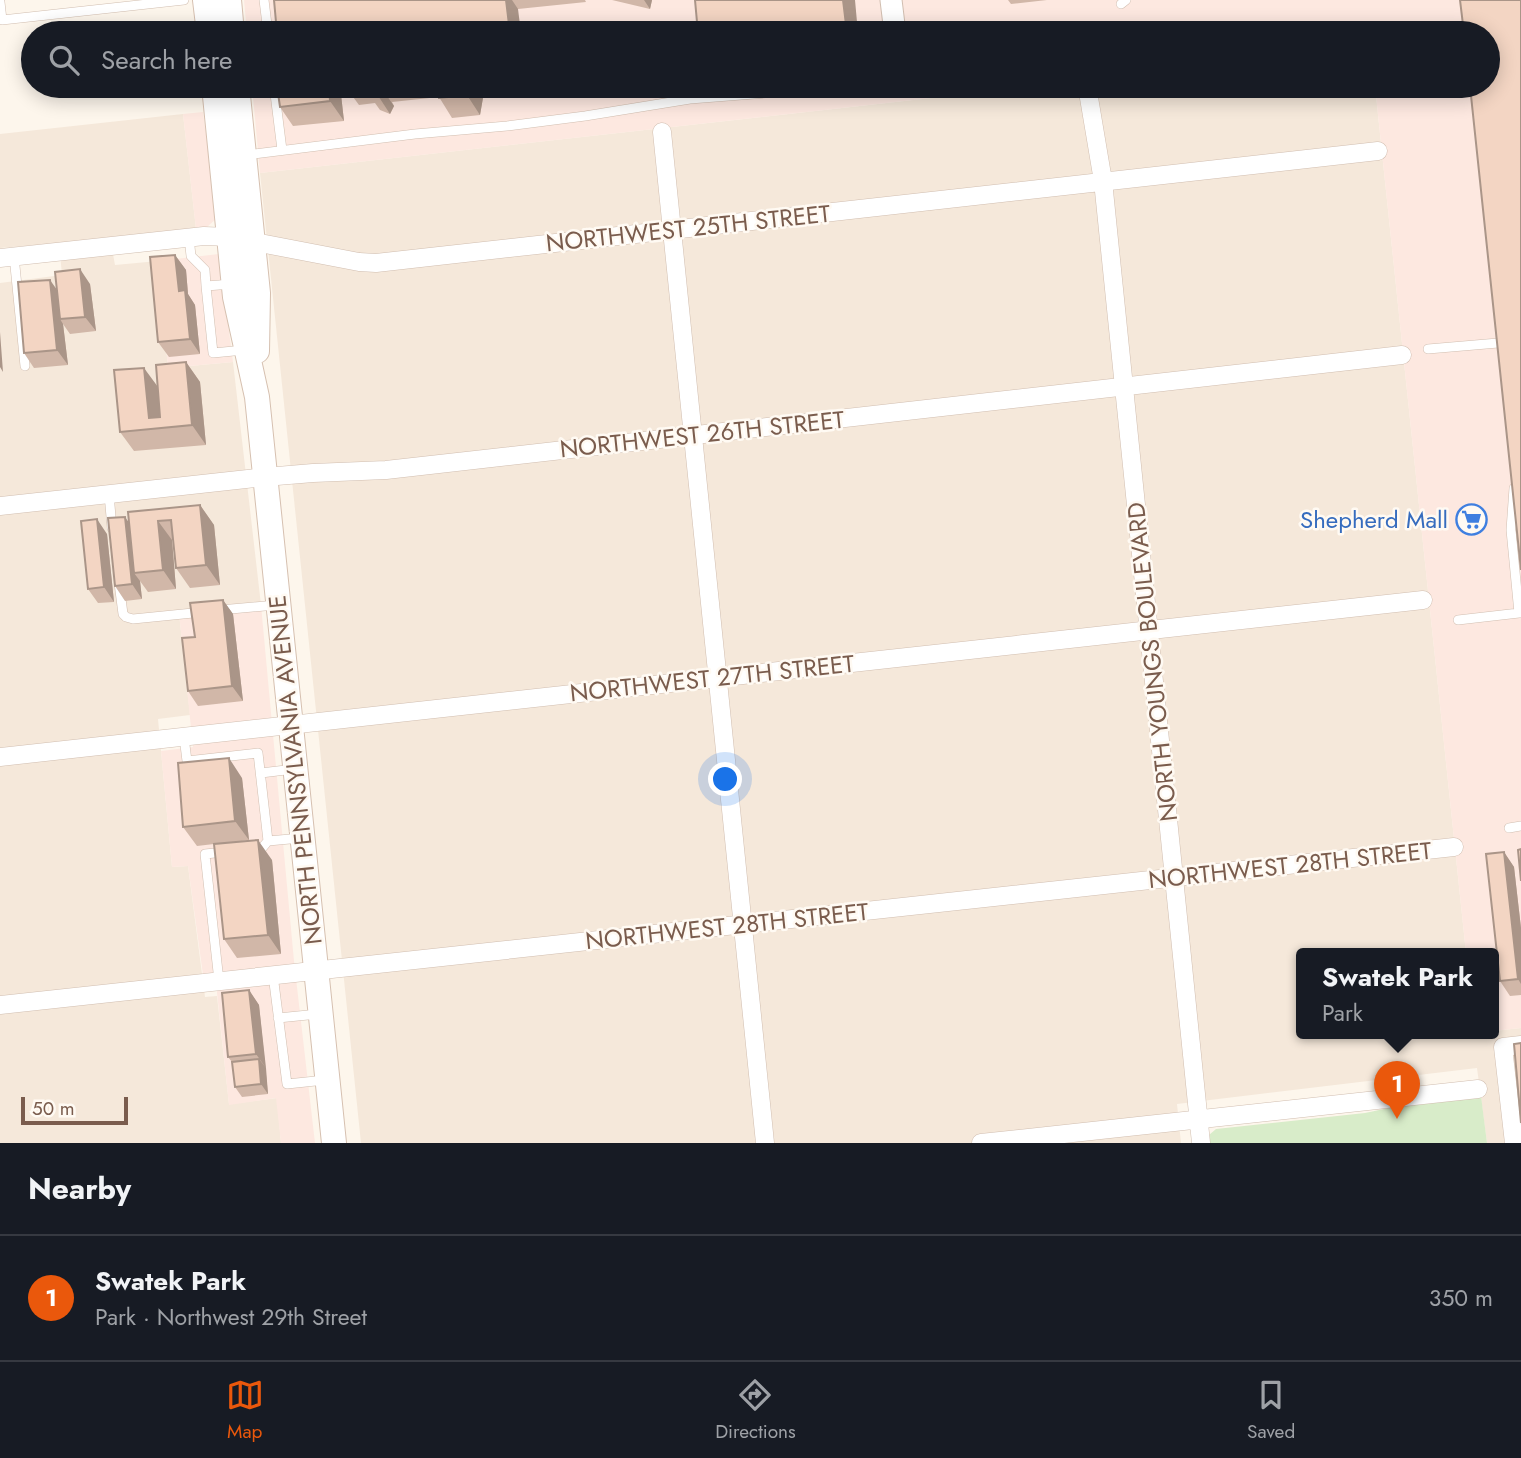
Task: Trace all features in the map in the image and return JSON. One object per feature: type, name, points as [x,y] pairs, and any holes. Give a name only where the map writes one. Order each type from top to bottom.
[{"type":"main road","points":[[205,0],[208,21]]},
{"type":"main road","points":[[229,0],[231,21]]},
{"type":"main road","name":"NORTH PENNSYLVANIA AVENUE","points":[[218,98],[235,143]]},
{"type":"main road","name":"NORTH PENNSYLVANIA AVENUE","points":[[237,98],[235,143],[241,240],[234,284],[257,397]]},
{"type":"main road","name":"NORTH PENNSYLVANIA AVENUE","points":[[241,240],[258,293],[257,397],[334,1143]]},
{"type":"street","points":[[891,0],[894,21]]},
{"type":"street","name":"NORTH YOUNGS BOULEVARD","points":[[1089,98],[1103,181],[1201,1143]]},
{"type":"street","points":[[662,132],[765,1143]]},
{"type":"street","name":"NORTHWEST 25TH STREET","points":[[7,257],[204,236],[376,263],[1378,151]]},
{"type":"street","name":"NORTHWEST 26TH STREET","points":[[0,506],[265,477],[386,470],[1402,355]]},
{"type":"street","name":"NORTHWEST 27TH STREET","points":[[0,757],[1423,600]]},
{"type":"street","name":"NORTHWEST 28TH STREET","points":[[0,1005],[1454,847]]},
{"type":"street","points":[[1514,1143],[1503,1047],[1521,1045]]},
{"type":"street","points":[[981,1143],[1478,1089]]},
{"type":"lane","points":[[0,2],[2,20],[184,0]]},
{"type":"lane","points":[[264,0],[267,21]]},
{"type":"lane","points":[[276,98],[282,150]]},
{"type":"lane","points":[[235,143],[282,150],[507,126],[703,98]]},
{"type":"lane","points":[[189,237],[191,256],[205,270],[213,353],[246,349]]},
{"type":"lane","points":[[7,257],[25,366]]},
{"type":"lane","points":[[206,286],[234,284]]},
{"type":"lane","points":[[1497,329],[1500,355]]},
{"type":"lane","points":[[1427,349],[1498,343]]},
{"type":"lane","points":[[1458,620],[1520,613],[1511,530],[1513,479]]},
{"type":"lane","points":[[109,495],[113,540]]},
{"type":"lane","points":[[118,576],[123,614],[133,619],[278,604]]},
{"type":"lane","points":[[184,737],[187,761],[258,754],[261,773],[268,841],[262,849],[205,854],[219,981]]},
{"type":"lane","points":[[261,773],[295,769]]},
{"type":"lane","points":[[1509,828],[1521,826]]},
{"type":"lane","points":[[268,841],[302,838]]},
{"type":"lane","points":[[273,975],[287,1084],[327,1080]]},
{"type":"lane","points":[[278,1018],[320,1014]]},
{"type":"shaded area","name":"Shepherd Mall","points":[[244,0],[1521,0],[1521,1028],[1499,1030],[1499,948],[1465,948],[1376,98],[1500,98],[1500,21],[246,21]]},
{"type":"shaded area","points":[[253,98],[932,98],[260,173]]},
{"type":"shaded area","points":[[932,98],[1376,98],[1465,948],[1296,948],[1296,1039],[1499,1039],[1499,1030],[1521,1028],[1521,1143],[1487,1143],[1477,1068],[1177,1104],[1181,1143],[361,1143],[260,173]]},
{"type":"shaded area","points":[[203,112],[217,218],[207,227],[196,229],[183,114]]},
{"type":"shaded area","points":[[183,114],[196,229],[110,238],[115,265],[158,261],[168,368],[233,362],[261,605],[179,613],[190,715],[158,719],[172,867],[188,866],[205,997],[217,996],[229,1104],[277,1098],[281,1143],[0,1143],[0,283],[62,275],[59,243],[0,248],[0,134]],"holes":[[[131,483],[133,500],[85,506],[83,488]]]},
{"type":"shaded area","points":[[219,254],[233,362],[168,368],[158,261]]},
{"type":"shaded area","points":[[261,605],[294,961],[315,1143],[281,1143],[276,1098],[229,1105],[215,974],[203,975],[188,866],[172,867],[161,751],[193,747],[179,613]]},
{"type":"green space","points":[[1481,1096],[1487,1143],[1210,1143],[1209,1135],[1216,1129],[1365,1113],[1403,1105]]},
{"type":"building","points":[[274,0],[506,0],[509,21],[276,21]]},
{"type":"building","points":[[695,0],[843,0],[846,21],[697,21]]},
{"type":"building","points":[[1460,0],[1521,0],[1521,570],[1471,98],[1500,98],[1500,21],[1463,21]]},
{"type":"building","points":[[279,98],[330,98],[330,101],[280,107]]},
{"type":"building","points":[[175,255],[179,291],[185,290],[190,339],[158,342],[150,257]]},
{"type":"building","points":[[80,269],[85,317],[60,319],[55,272]]},
{"type":"building","points":[[50,280],[57,350],[24,353],[18,282]]},
{"type":"building","points":[[186,362],[192,425],[120,432],[114,370],[144,368],[149,418],[160,417],[156,365]]},
{"type":"building","points":[[200,505],[206,565],[176,568],[171,520],[158,521],[163,570],[134,573],[128,512]]},
{"type":"building","points":[[125,517],[132,584],[115,586],[108,518]]},
{"type":"building","points":[[97,519],[104,587],[88,589],[81,521]]},
{"type":"building","points":[[223,600],[232,686],[188,691],[182,638],[195,637],[190,603]]},
{"type":"building","points":[[229,758],[235,821],[183,827],[178,763]]},
{"type":"building","points":[[258,840],[268,935],[224,939],[214,844]]},
{"type":"building","points":[[1521,849],[1521,881],[1518,850]]},
{"type":"building","points":[[1504,852],[1518,979],[1500,981],[1499,948],[1496,948],[1486,854]]},
{"type":"building","points":[[249,990],[256,1054],[228,1057],[222,993]]},
{"type":"building","points":[[1521,1043],[1521,1123],[1514,1044]]},
{"type":"building","points":[[259,1059],[261,1084],[235,1087],[232,1062]]},
{"type":"place","name":"Shepherd Mall","points":[[1471,519]]},
{"type":"place","name":"Swatek Park","points":[[1397,1119]]}]
